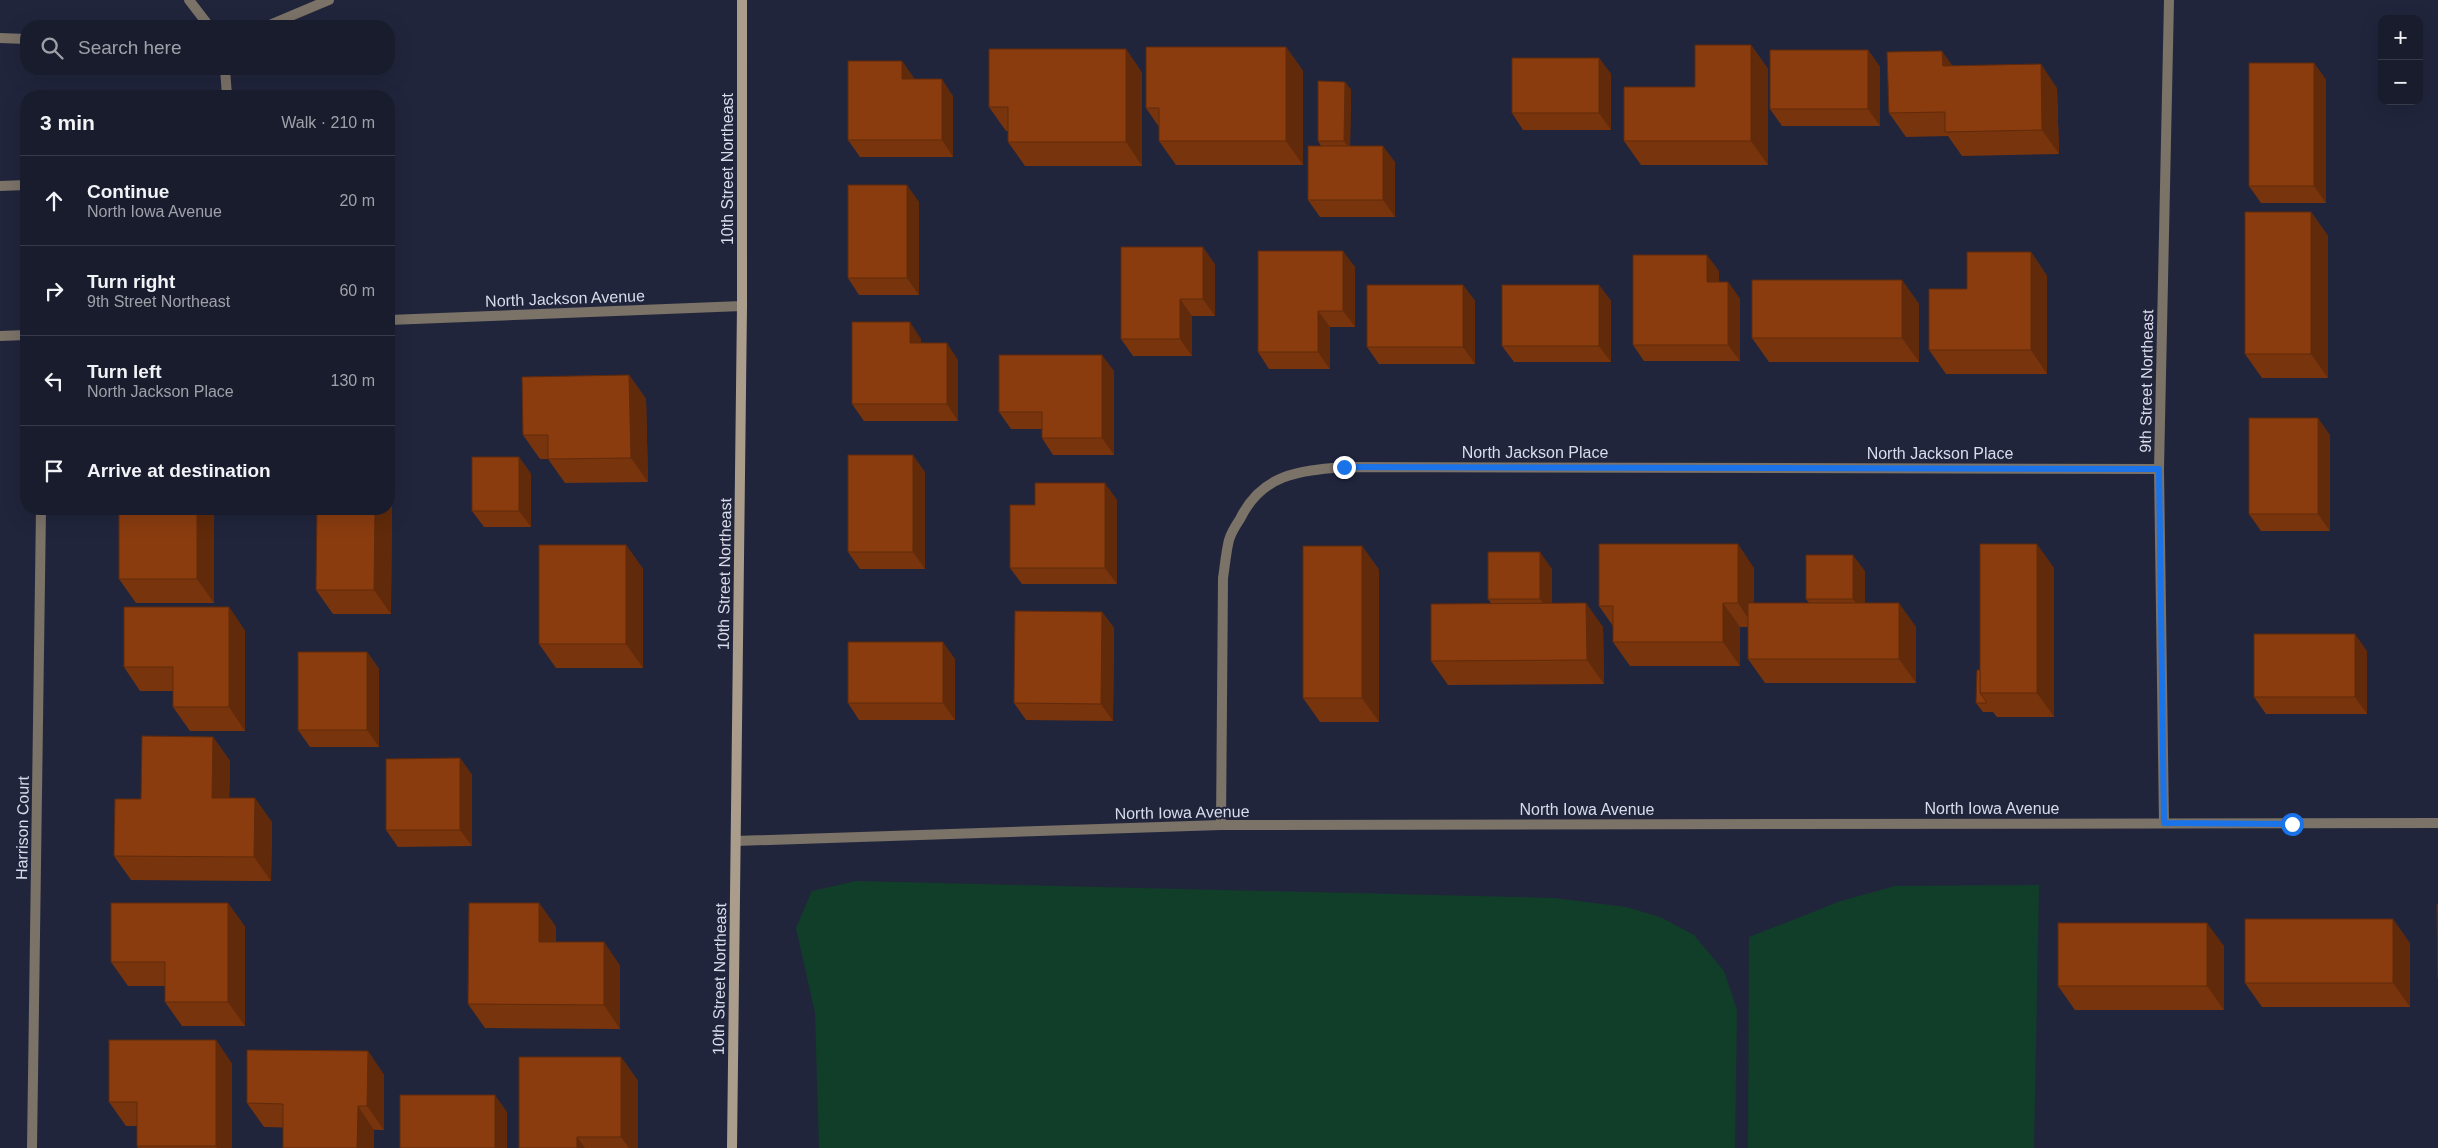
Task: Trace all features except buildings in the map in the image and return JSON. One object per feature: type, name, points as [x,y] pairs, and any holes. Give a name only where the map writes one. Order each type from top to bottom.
[{"type":"main road","name":"10th Street Northeast","points":[[732,1148],[742,306],[742,0]]},
{"type":"street","points":[[189,0],[204,20]]},
{"type":"street","points":[[281,20],[328,0]]},
{"type":"street","name":"9th Street Northeast","points":[[2164,823],[2159,469],[2169,0]]},
{"type":"street","points":[[0,38],[20,39]]},
{"type":"street","points":[[225,75],[227,90]]},
{"type":"street","points":[[0,186],[20,185]]},
{"type":"street","name":"North Jackson Avenue","points":[[395,320],[742,306]]},
{"type":"street","points":[[0,336],[20,335]]},
{"type":"street","name":"North Jackson Place","points":[[1221,826],[1223,578],[1230,539],[1246,506],[1264,487],[1284,476],[1308,470],[1344,467],[2159,469]]},
{"type":"street","name":"Harrison Court","points":[[32,1148],[41,515]]},
{"type":"street","name":"North Iowa Avenue","points":[[736,841],[1221,826],[2438,823]]},
{"type":"green space","points":[[856,881],[1554,898],[1626,907],[1660,917],[1694,935],[1724,971],[1737,1010],[1735,1148],[819,1148],[815,1013],[796,928],[812,891]]},
{"type":"green space","points":[[2039,885],[2034,1148],[1748,1148],[1749,937],[1841,901],[1895,886]]},
{"type":"route","points":[[1344,467],[2159,469],[2164,823],[2292,824]]}]
